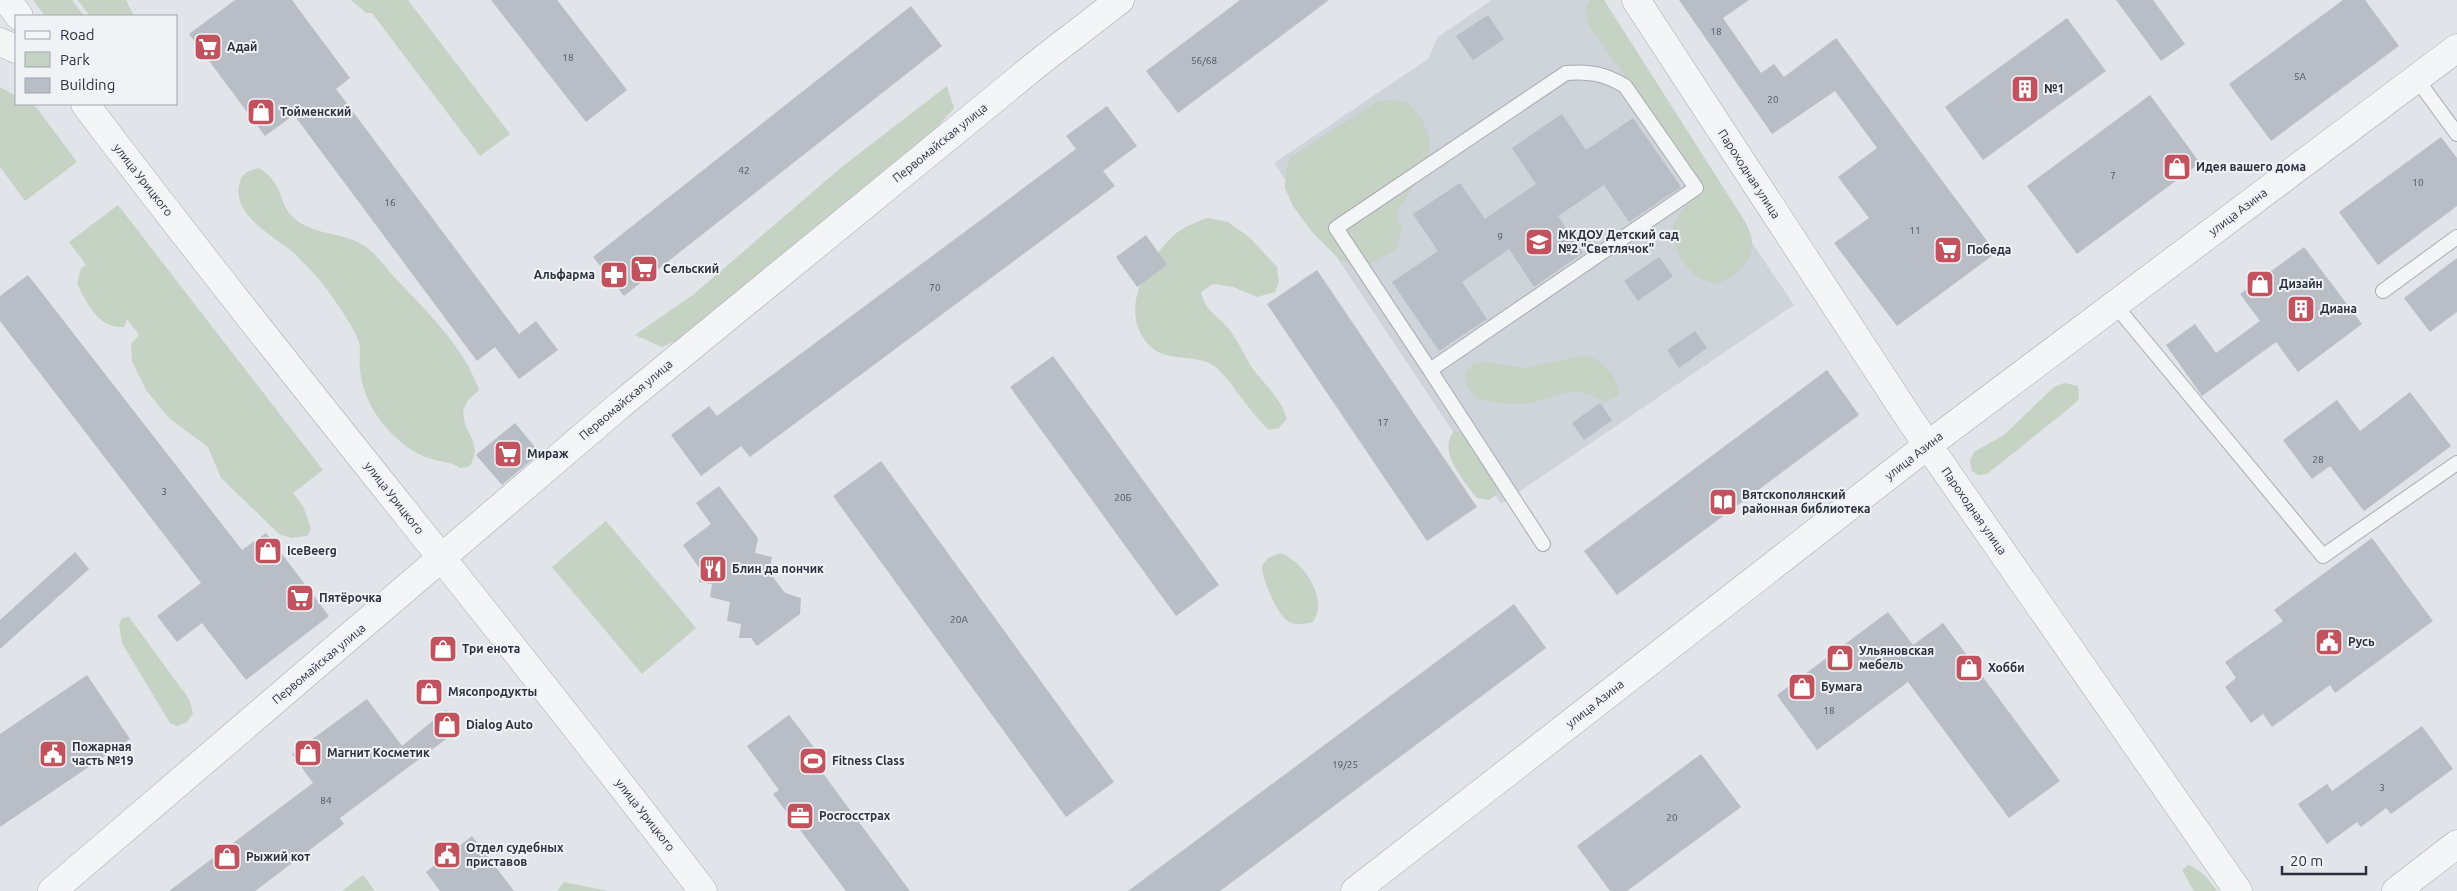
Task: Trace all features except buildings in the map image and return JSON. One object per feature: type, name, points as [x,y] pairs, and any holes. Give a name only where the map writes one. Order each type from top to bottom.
[{"type":"street","points":[[7,0],[18,15]]},
{"type":"street","name":"Первомайская улица","points":[[52,891],[666,367],[1035,66],[1120,0]]},
{"type":"street","name":"Пароходная улица","points":[[1636,0],[1928,445],[2238,891]]},
{"type":"street","points":[[0,42],[15,49]]},
{"type":"street","name":"улица Азина","points":[[1355,891],[1928,445],[2457,48]]},
{"type":"street","name":"улица Урицкого","points":[[86,105],[441,558],[622,785],[703,891]]},
{"type":"street","points":[[2396,891],[2457,844]]},
{"type":"lane","points":[[1430,370],[1696,188],[1625,86],[1609,76],[1589,71],[1566,73],[1336,228],[1543,544]]},
{"type":"lane","points":[[2416,78],[2457,134]]},
{"type":"lane","points":[[2383,290],[2457,237]]},
{"type":"lane","points":[[2115,305],[2323,556],[2457,462]]},
{"type":"shaded area","name":"МКДОУ Детский сад №2 \"Светлячок\"","points":[[1492,0],[1588,0],[1794,305],[1501,504],[1274,163],[1428,59],[1438,37]]},
{"type":"green space","points":[[33,0],[72,0],[83,15],[44,15]]},
{"type":"green space","points":[[78,0],[126,0],[134,15],[89,15]]},
{"type":"green space","points":[[351,0],[408,0],[510,134],[480,156],[372,13],[366,13]]},
{"type":"green space","points":[[1589,0],[1604,0],[1748,227],[1752,242],[1749,258],[1740,270],[1728,279],[1713,284],[1693,273],[1679,255],[1674,241],[1673,227],[1692,197],[1695,175],[1590,27],[1586,16]]},
{"type":"green space","points":[[947,86],[954,108],[919,148],[697,332],[662,347],[635,335],[694,294],[843,166]]},
{"type":"green space","points":[[0,87],[15,95],[15,105],[32,105],[36,107],[77,162],[25,201],[0,167]]},
{"type":"green space","points":[[1393,100],[1408,103],[1422,119],[1430,139],[1426,168],[1396,213],[1402,230],[1396,250],[1370,264],[1341,261],[1312,232],[1293,206],[1285,188],[1286,170],[1291,157],[1378,101]]},
{"type":"green space","points":[[259,168],[268,174],[273,181],[289,213],[295,219],[312,228],[358,242],[378,258],[443,330],[464,358],[479,390],[468,400],[463,410],[465,425],[472,439],[475,452],[470,466],[460,468],[453,464],[418,454],[388,430],[379,418],[365,391],[361,376],[359,342],[346,317],[308,267],[294,253],[257,225],[242,207],[239,197],[241,178],[248,172]]},
{"type":"green space","points":[[118,205],[323,470],[293,493],[303,506],[311,529],[307,536],[292,538],[279,534],[221,478],[208,447],[170,419],[146,390],[132,361],[131,344],[139,335],[127,319],[124,327],[107,324],[100,319],[85,299],[77,284],[81,268],[86,265],[69,242]]},
{"type":"green space","points":[[1208,218],[1228,222],[1249,237],[1277,267],[1279,282],[1275,292],[1257,297],[1233,287],[1213,284],[1201,292],[1205,304],[1232,333],[1252,368],[1281,405],[1287,419],[1279,428],[1269,430],[1255,416],[1225,376],[1211,364],[1167,355],[1151,347],[1141,334],[1136,320],[1135,305],[1138,290],[1152,261],[1176,234],[1198,221]]},
{"type":"green space","points":[[1587,355],[1605,366],[1613,376],[1619,396],[1604,402],[1580,392],[1571,392],[1536,402],[1512,404],[1477,399],[1467,387],[1465,374],[1473,363],[1488,362],[1525,368]]},
{"type":"green space","points":[[2064,383],[2078,386],[2079,399],[2072,406],[1987,474],[1979,475],[1972,471],[1970,460],[1974,452],[2004,435],[2054,387]]},
{"type":"green space","points":[[1454,431],[1463,434],[1500,486],[1496,495],[1489,500],[1477,498],[1454,466],[1449,448],[1450,439]]},
{"type":"green space","points":[[606,521],[696,628],[642,674],[552,567]]},
{"type":"green space","points":[[1281,553],[1295,562],[1312,582],[1318,607],[1313,622],[1298,624],[1289,622],[1284,618],[1271,596],[1262,566],[1268,558]]},
{"type":"green space","points":[[129,617],[189,699],[193,713],[187,722],[177,726],[170,723],[122,643],[119,624],[122,618]]},
{"type":"green space","points":[[2188,865],[2208,879],[2217,891],[2194,891],[2182,870]]},
{"type":"green space","points":[[363,875],[375,891],[342,891]]},
{"type":"green space","points":[[564,882],[608,891],[557,891]]},
{"type":"place","name":"Адай","points":[[208,47]]},
{"type":"place","name":"№1","points":[[2025,89]]},
{"type":"place","name":"Тойменский","points":[[261,112]]},
{"type":"place","name":"Идея вашего дома","points":[[2177,167]]},
{"type":"place","name":"МКДОУ Детский сад №2 \"Светлячок\"","points":[[1539,242]]},
{"type":"place","name":"Победа","points":[[1948,250]]},
{"type":"place","name":"Сельский","points":[[644,269]]},
{"type":"place","name":"Альфарма","points":[[614,275]]},
{"type":"place","name":"Дизайн","points":[[2260,284]]},
{"type":"place","name":"Диана","points":[[2301,309]]},
{"type":"place","name":"Мираж","points":[[508,454]]},
{"type":"place","name":"Вятскополянский районная библиотека","points":[[1723,502]]},
{"type":"place","name":"IceBeerg","points":[[268,551]]},
{"type":"place","name":"Блин да пончик","points":[[713,569]]},
{"type":"place","name":"Пятёрочка","points":[[300,598]]},
{"type":"place","name":"Русь","points":[[2329,642]]},
{"type":"place","name":"Три енота","points":[[443,649]]},
{"type":"place","name":"Ульяновская мебель","points":[[1840,658]]},
{"type":"place","name":"Хобби","points":[[1969,668]]},
{"type":"place","name":"Бумага","points":[[1802,687]]},
{"type":"place","name":"Мясопродукты","points":[[429,692]]},
{"type":"place","name":"Dialog Auto","points":[[447,725]]},
{"type":"place","name":"Магнит Косметик","points":[[308,753]]},
{"type":"place","name":"Пожарная часть №19","points":[[53,754]]},
{"type":"place","name":"Fitness Class","points":[[813,761]]},
{"type":"place","name":"Росгосстрах","points":[[800,816]]},
{"type":"place","name":"Отдел судебных приставов","points":[[447,855]]},
{"type":"place","name":"Рыжий кот","points":[[227,857]]}]
